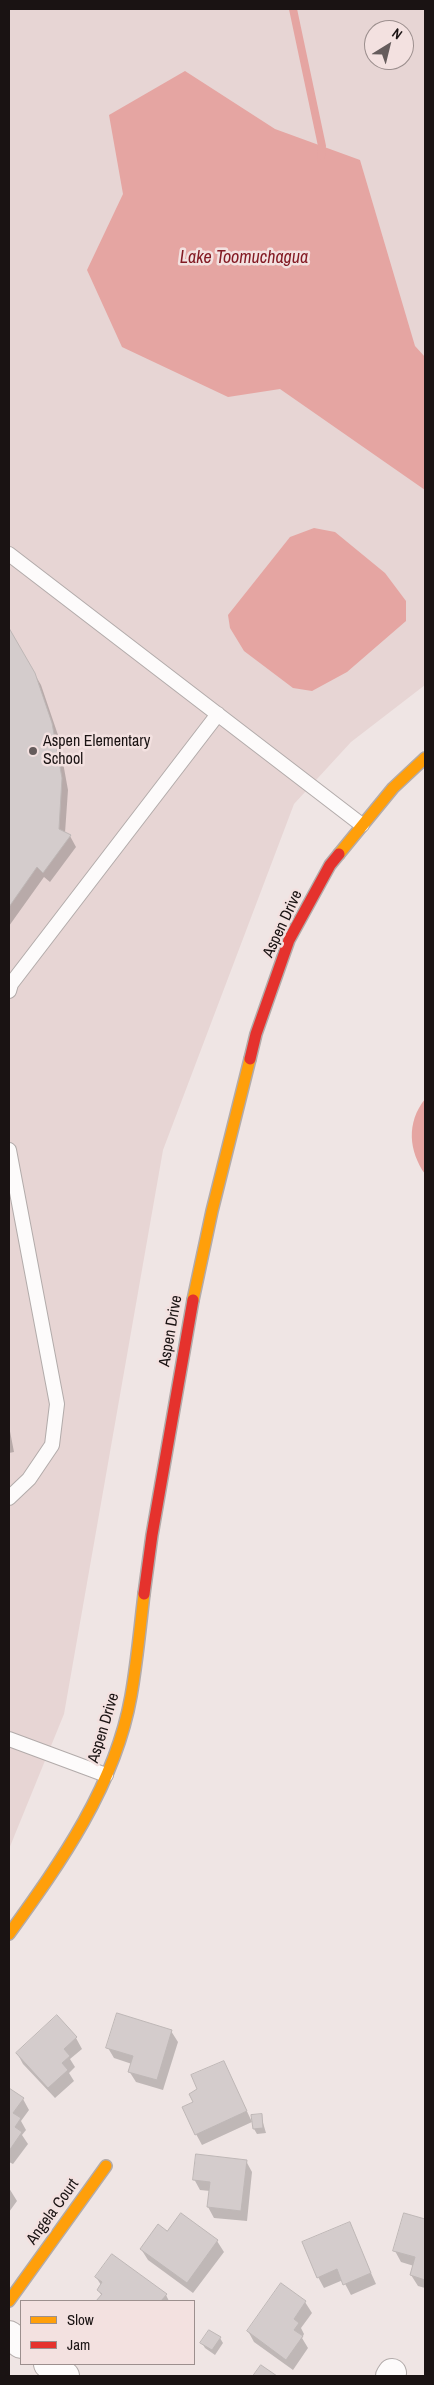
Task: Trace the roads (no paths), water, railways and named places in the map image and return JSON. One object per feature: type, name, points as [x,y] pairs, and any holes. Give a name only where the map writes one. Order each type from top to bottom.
[{"type":"street","name":"Aspen Drive","points":[[9,1934],[59,1865],[95,1803],[120,1738],[131,1697],[152,1535],[190,1314],[212,1211],[256,1034],[289,940],[330,865],[393,788],[425,758]]},
{"type":"street","name":"Angela Court","points":[[9,2301],[106,2166]]},
{"type":"street","points":[[9,2335],[20,2343]]},
{"type":"street","points":[[49,2365],[65,2376]]},
{"type":"lane","points":[[9,554],[362,825]]},
{"type":"lane","points":[[9,991],[12,984],[218,714]]},
{"type":"lane","points":[[9,1150],[58,1404],[52,1445],[29,1479],[9,1498]]},
{"type":"lane","points":[[9,1739],[106,1775]]},
{"type":"water","name":"Lake Toomuchagua","points":[[185,71],[275,129],[360,160],[415,346],[425,357],[425,490],[280,389],[228,397],[122,347],[87,270],[123,194],[109,115]]},
{"type":"water","points":[[314,528],[335,532],[385,573],[406,601],[406,621],[347,672],[312,691],[293,688],[244,651],[230,628],[228,615],[290,537]]},
{"type":"water","points":[[425,1099],[425,1174],[413,1146],[412,1127],[419,1108]]},
{"type":"waterway","points":[[293,9],[322,146],[321,156]]},
{"type":"place","name":"Aspen Elementary School","points":[[33,751]]}]
